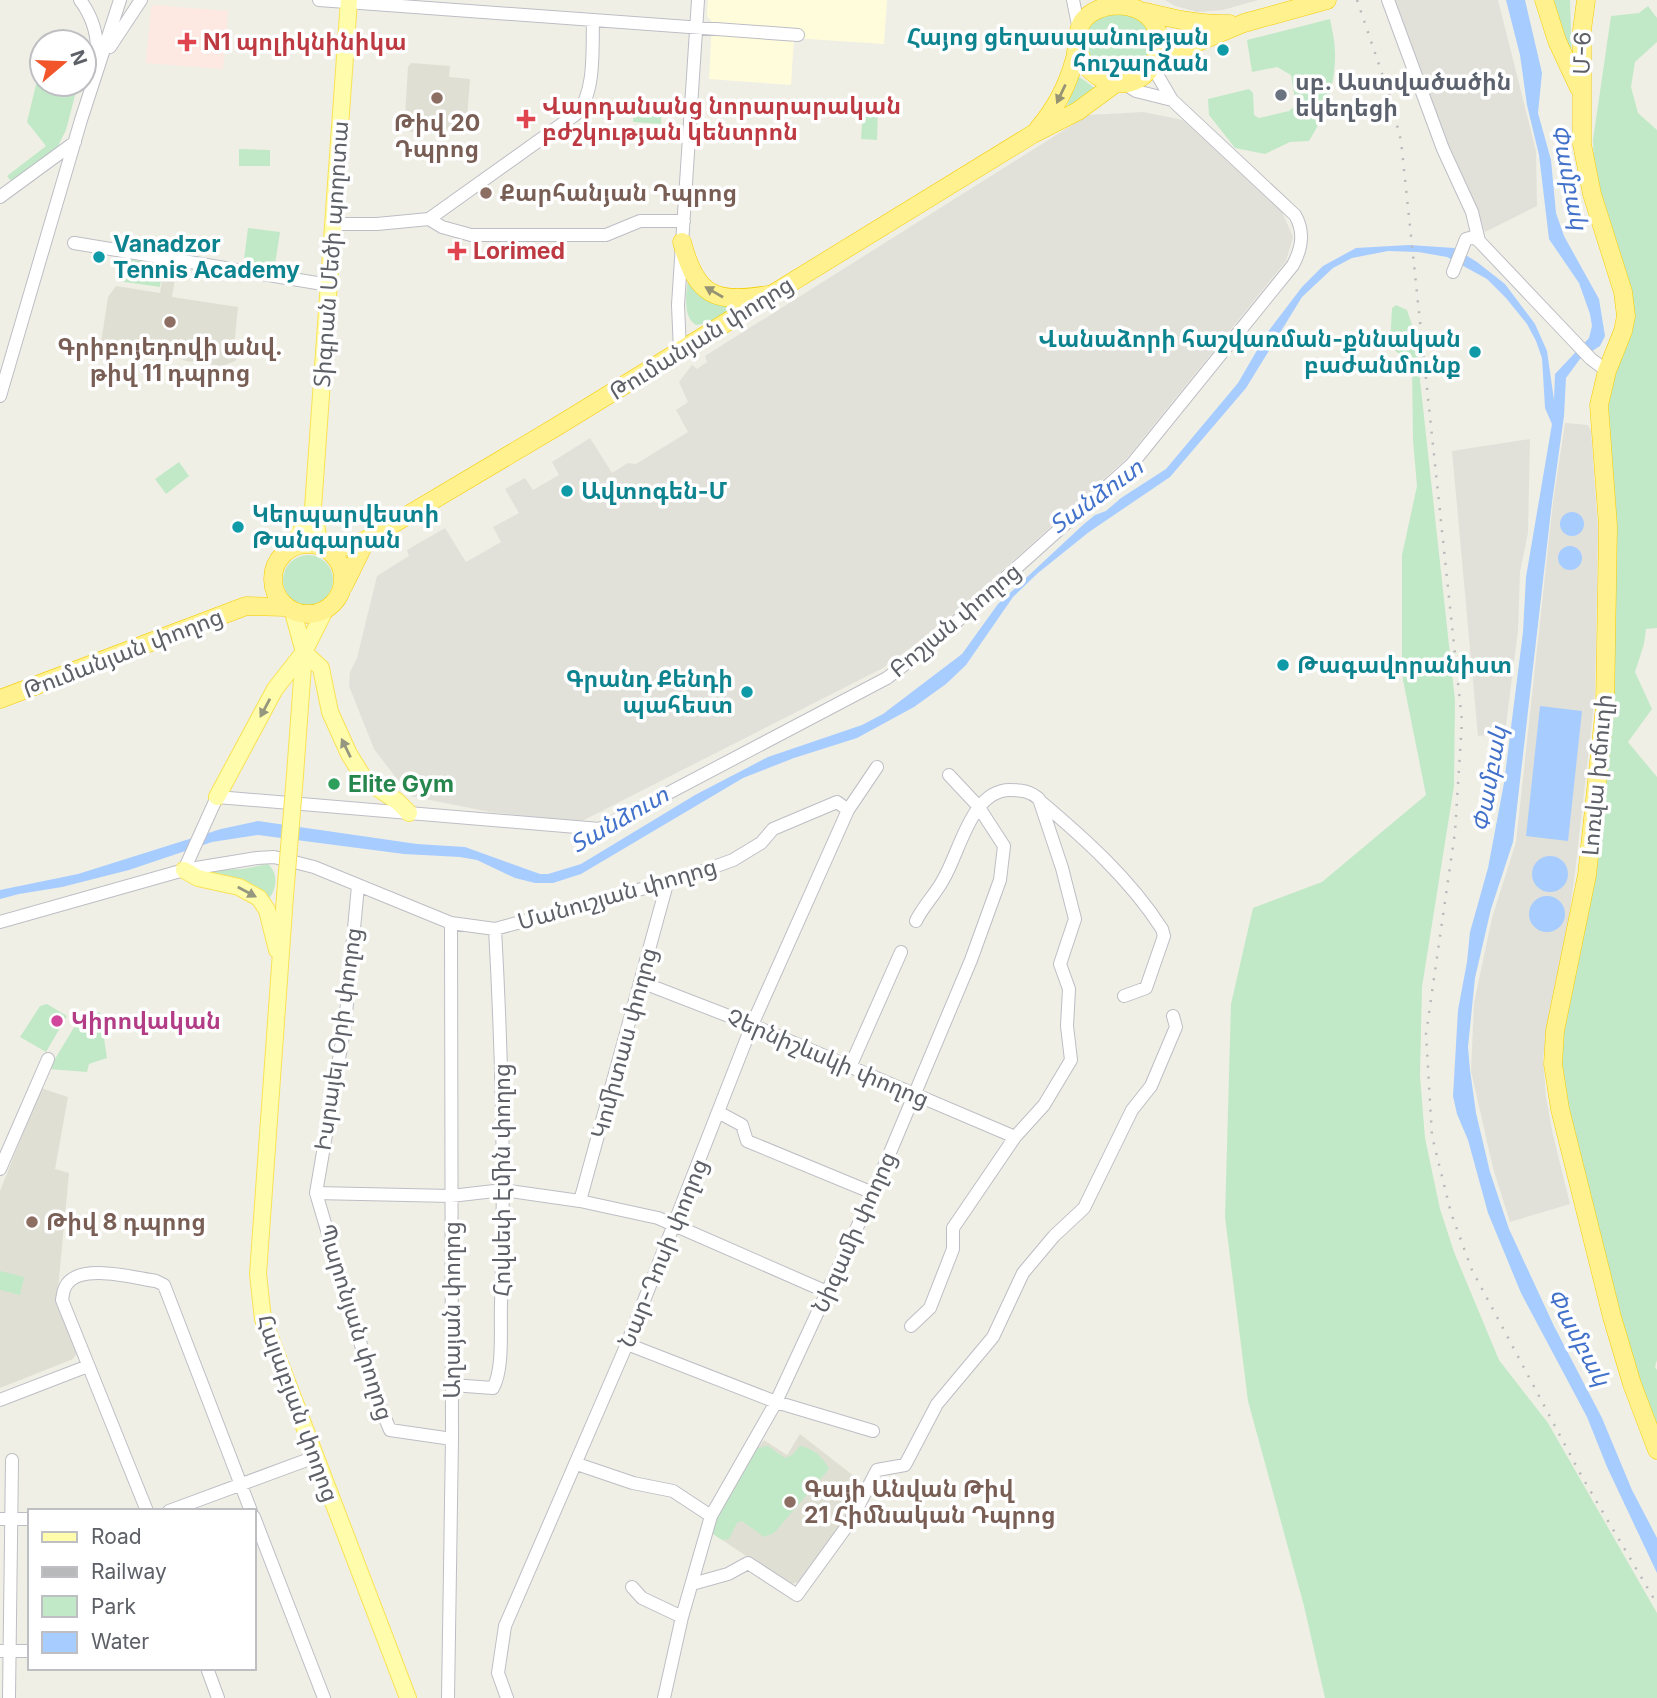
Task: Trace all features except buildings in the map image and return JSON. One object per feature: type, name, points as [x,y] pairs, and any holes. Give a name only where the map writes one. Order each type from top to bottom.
[{"type":"highway","points":[[1153,63],[1244,23],[1327,0]]},
{"type":"highway","name":"Մ-6","points":[[1544,0],[1557,40],[1581,92]]},
{"type":"highway","name":"Մ-6","points":[[1577,0],[1582,30]]},
{"type":"highway","name":"Մ-6","points":[[1581,92],[1582,30],[1586,0]]},
{"type":"highway","points":[[1033,134],[1052,113],[1061,96],[1082,22],[1093,9],[1109,2],[1125,1],[1146,12],[1206,25],[1244,23]]},
{"type":"highway","points":[[1033,134],[1078,111],[1119,83],[1140,77],[1153,63],[1158,50],[1157,29],[1146,12]]},
{"type":"highway","points":[[1078,39],[1080,58],[1088,71],[1101,80],[1119,83]]},
{"type":"highway","name":"Լոռվա խճուղի","points":[[1581,92],[1583,144],[1592,194],[1623,292],[1626,316],[1607,371],[1599,405],[1608,526],[1605,706],[1587,874],[1555,1031],[1553,1064],[1560,1109],[1612,1317],[1632,1384],[1657,1450]]},
{"type":"highway","name":"Թումանյան փողոց","points":[[324,549],[366,540],[1033,134]]},
{"type":"highway","points":[[682,242],[695,276],[715,295],[734,299],[774,293]]},
{"type":"highway","points":[[246,606],[290,609],[312,614],[325,610],[338,598],[366,540]]},
{"type":"highway","points":[[290,609],[276,595],[273,580],[277,562],[292,548],[310,544],[324,549],[341,568],[342,588]]},
{"type":"highway","points":[[246,606],[273,580]]},
{"type":"highway","name":"Թումանյան փողոց","points":[[0,699],[246,606]]},
{"type":"main road","name":"Տիգրան Մեծի պողոտա","points":[[324,549],[313,508],[349,1]]},
{"type":"main road","name":"Տիգրան Մեծի պողոտա","points":[[292,548],[313,508]]},
{"type":"main road","points":[[290,609],[304,652],[321,668],[330,712],[354,763],[365,780],[397,801],[409,813]]},
{"type":"main road","points":[[217,797],[275,689],[304,652],[325,610]]},
{"type":"main road","name":"Հալաբյան փողոց","points":[[304,652],[258,1274],[263,1319],[408,1698]]},
{"type":"main road","points":[[184,870],[198,878],[239,887],[259,898],[267,910],[280,959]]},
{"type":"street","points":[[80,0],[95,28]]},
{"type":"street","points":[[98,65],[120,0]]},
{"type":"street","points":[[98,66],[130,13],[141,0]]},
{"type":"street","points":[[319,0],[798,35]]},
{"type":"street","points":[[680,351],[678,304],[698,0]]},
{"type":"street","points":[[1073,0],[1078,39]]},
{"type":"street","points":[[1388,0],[1443,149],[1472,212],[1479,241]]},
{"type":"street","points":[[334,224],[377,224],[429,219],[576,114],[584,106],[589,87],[593,20]]},
{"type":"street","name":"Բոշյան փողոց","points":[[217,797],[600,829],[887,678],[977,606],[1132,464],[1293,265],[1301,244],[1300,223],[1296,215],[1172,100],[1153,63]]},
{"type":"street","name":"Բոշյան փողոց","points":[[1119,83],[1136,91],[1172,100]]},
{"type":"street","points":[[0,396],[4,366],[88,98]]},
{"type":"street","points":[[0,197],[75,142]]},
{"type":"street","points":[[429,219],[442,227],[471,235],[606,235],[640,220],[684,222]]},
{"type":"street","points":[[1453,272],[1466,239],[1473,237],[1591,359],[1607,371]]},
{"type":"street","points":[[74,243],[329,285]]},
{"type":"street","points":[[848,810],[877,767]]},
{"type":"street","name":"Նիզամի փողոց","points":[[664,1698],[682,1617],[711,1516],[776,1402],[873,1193],[971,960],[1000,880],[1004,846],[978,806],[948,775]]},
{"type":"street","points":[[916,921],[943,880],[978,806],[988,795],[1006,789],[1030,792],[1123,879],[1162,929],[1164,936],[1146,988],[1124,996]]},
{"type":"street","points":[[184,870],[217,797]]},
{"type":"street","points":[[911,1326],[930,1308],[953,1248],[953,1228],[1015,1137],[1044,1105],[1071,1060],[1067,1026],[1069,989],[1060,964],[1075,919],[1062,868],[1039,799]]},
{"type":"street","name":"Մանուշյան փողոց","points":[[0,922],[184,870],[240,859],[274,858],[314,867],[451,923],[495,929],[667,884],[733,860],[761,843],[773,829],[837,802],[848,810]]},
{"type":"street","name":"Նար-Դոսի փողոց","points":[[507,1698],[498,1673],[505,1626],[627,1344],[752,1025],[848,810]]},
{"type":"street","name":"Կոմիտաս փողոց","points":[[580,1201],[667,884]]},
{"type":"street","name":"Իսրայել Օրի փողոց","points":[[316,1193],[345,1024],[358,886]]},
{"type":"street","name":"Աղայան փողոց","points":[[448,1698],[453,1439],[451,923]]},
{"type":"street","name":"Հովսեփ Էմին փողոց","points":[[452,1385],[493,1388],[496,1382],[501,1303],[503,1056],[495,929]]},
{"type":"street","points":[[850,1067],[901,952]]},
{"type":"street","name":"Չերնիշևսկի փողոց","points":[[640,982],[752,1025],[1015,1137]]},
{"type":"street","points":[[692,1584],[729,1574],[748,1563],[797,1595],[850,1522],[877,1469],[905,1465],[937,1404],[993,1337],[1023,1273],[1054,1236],[1084,1208],[1132,1110],[1151,1086],[1176,1027],[1173,1016]]},
{"type":"street","points":[[0,1169],[48,1059]]},
{"type":"street","points":[[718,1112],[742,1125],[747,1141],[873,1193]]},
{"type":"street","points":[[316,1193],[451,1196],[503,1190],[580,1201],[659,1218],[827,1292]]},
{"type":"street","name":"Պարոնյան փողոց","points":[[316,1193],[377,1399],[390,1430],[453,1439]]},
{"type":"street","points":[[145,1509],[62,1300],[68,1282],[76,1276],[92,1272],[156,1281],[164,1285],[250,1509]]},
{"type":"street","points":[[627,1344],[776,1402],[873,1431]]},
{"type":"street","points":[[0,1400],[88,1366]]},
{"type":"street","points":[[174,1509],[315,1457]]},
{"type":"street","points":[[9,1698],[5,1651],[6,1519],[12,1460]]},
{"type":"street","points":[[577,1464],[633,1483],[673,1491],[711,1516]]},
{"type":"street","points":[[6,1519],[28,1519]]},
{"type":"street","points":[[256,1522],[324,1698]]},
{"type":"street","points":[[632,1587],[642,1598],[682,1617]]},
{"type":"street","points":[[5,1651],[28,1651]]},
{"type":"street","points":[[208,1670],[218,1698]]},
{"type":"shaded area","points":[[708,0],[887,0],[884,44],[794,38],[791,85],[709,79],[712,22],[707,16]]},
{"type":"shaded area","points":[[1165,0],[1258,0],[1223,10],[1198,12],[1175,6]]},
{"type":"shaded area","points":[[1382,0],[1498,0],[1536,151],[1537,206],[1485,232],[1461,180],[1441,153]]},
{"type":"shaded area","name":"N1 պոլիկնինիկա","points":[[154,5],[228,11],[223,69],[146,63],[151,8]]},
{"type":"shaded area","name":"Թիվ 20 Դպրոց","points":[[411,63],[450,66],[449,77],[470,79],[467,117],[438,134],[404,131],[408,67]]},
{"type":"shaded area","points":[[1143,112],[1183,120],[1282,212],[1293,237],[1286,261],[1127,458],[944,623],[883,668],[580,822],[490,812],[410,796],[374,749],[349,686],[350,672],[357,658],[377,576],[409,556],[407,550],[445,528],[466,562],[501,542],[493,527],[519,513],[505,489],[525,478],[533,490],[559,475],[552,462],[590,438],[612,473],[628,463],[636,464],[688,432],[676,410],[688,402],[679,382],[692,365],[697,369],[707,362],[705,356],[1088,115]]},
{"type":"shaded area","name":"Գրիբոյեդովի անվ. թիվ 11 դպրոց","points":[[165,264],[177,266],[172,297],[238,307],[235,361],[223,366],[101,343],[108,297],[116,286],[160,293]]},
{"type":"shaded area","points":[[1565,423],[1588,425],[1591,431],[1598,529],[1595,694],[1567,930],[1550,1009],[1543,1058],[1553,1135],[1570,1204],[1510,1222],[1493,1168],[1471,1071],[1474,1003],[1492,918],[1516,842],[1553,502]]},
{"type":"shaded area","points":[[1530,439],[1528,533],[1520,572],[1518,631],[1505,733],[1478,736],[1452,451]]},
{"type":"shaded area","name":"Թիվ 8 դպրոց","points":[[41,1088],[68,1097],[55,1169],[69,1173],[57,1299],[78,1352],[73,1359],[0,1388],[0,1191]]},
{"type":"shaded area","name":"Գայի Անվան Թիվ 21 Հիմնական Դպրոց","points":[[800,1434],[864,1484],[845,1521],[804,1580],[789,1585],[712,1533],[713,1524],[764,1440],[787,1455]]},
{"type":"green space","points":[[1549,0],[1570,0],[1572,63]]},
{"type":"green space","points":[[1648,6],[1657,18],[1657,42],[1635,62],[1631,87],[1638,113],[1657,130],[1657,628],[1646,629],[1635,672],[1652,709],[1628,742],[1657,777],[1657,1438],[1636,1385],[1582,1179],[1559,1065],[1562,1034],[1596,865],[1606,420],[1615,369],[1632,319],[1594,174],[1593,140],[1611,16],[1639,13]]},
{"type":"green space","points":[[1125,9],[1151,30],[1153,52],[1141,71],[1109,78],[1084,53],[1086,32],[1092,21]]},
{"type":"green space","points":[[1330,19],[1335,48],[1334,75],[1325,110],[1309,141],[1290,142],[1265,154],[1235,148],[1209,115],[1208,99],[1249,89],[1253,93],[1254,115],[1259,118],[1289,111],[1296,105],[1291,75],[1277,67],[1252,72],[1247,40]]},
{"type":"green space","points":[[1078,76],[1099,91],[1057,117],[1067,106]]},
{"type":"green space","points":[[33,98],[74,98],[66,130],[58,146],[12,182],[7,176],[46,146],[27,122]]},
{"type":"green space","points":[[634,105],[662,107],[661,124],[633,122]]},
{"type":"green space","points":[[863,110],[878,111],[877,140],[861,139]]},
{"type":"green space","points":[[239,149],[270,150],[270,166],[239,166]]},
{"type":"green space","points":[[248,228],[280,232],[274,271],[243,267]]},
{"type":"green space","points":[[122,258],[163,265],[160,287],[118,281]]},
{"type":"green space","points":[[689,270],[693,278],[744,301],[709,323],[696,325],[686,307]]},
{"type":"green space","points":[[1396,305],[1407,310],[1415,334],[1455,700],[1454,786],[1422,987],[1420,1076],[1425,1138],[1440,1209],[1454,1252],[1499,1360],[1548,1423],[1657,1613],[1657,1698],[1325,1698],[1304,1606],[1248,1401],[1225,1217],[1231,1004],[1253,908],[1322,882],[1426,795],[1402,675],[1402,555],[1417,486],[1413,441],[1412,365],[1390,346],[1392,308]]},
{"type":"green space","points":[[179,462],[189,476],[166,494],[155,479]]},
{"type":"green space","points":[[308,555],[326,562],[333,580],[326,598],[308,605],[290,598],[283,580],[290,562]]},
{"type":"green space","points":[[268,864],[274,872],[275,882],[267,901],[208,875],[213,870],[243,869]]},
{"type":"green space","points":[[47,1004],[67,1016],[46,1052],[20,1037],[40,1006]]},
{"type":"green space","points":[[100,1012],[107,1058],[89,1064],[87,1072],[49,1069],[79,1019]]},
{"type":"green space","points":[[0,1271],[24,1277],[20,1295],[0,1290]]},
{"type":"green space","points":[[768,1446],[785,1458],[800,1446],[805,1447],[817,1454],[829,1469],[774,1533],[764,1537],[742,1521],[737,1523],[729,1539],[722,1540],[713,1534],[714,1525],[757,1448]]},
{"type":"water","points":[[1506,0],[1525,0],[1542,73],[1538,113],[1551,160],[1556,213],[1564,236],[1599,299],[1605,336],[1600,346],[1580,359],[1566,378],[1564,416],[1513,842],[1491,909],[1475,978],[1468,1047],[1470,1070],[1476,1113],[1490,1172],[1509,1229],[1554,1326],[1602,1418],[1632,1490],[1657,1538],[1657,1573],[1607,1467],[1587,1417],[1521,1293],[1488,1213],[1453,1096],[1458,1010],[1470,932],[1488,868],[1504,783],[1523,632],[1526,577],[1552,424],[1545,408],[1542,358],[1527,324],[1487,279],[1447,257],[1388,251],[1352,258],[1333,268],[1302,297],[1246,388],[1170,477],[1089,532],[1038,573],[1013,597],[966,665],[946,684],[914,707],[857,738],[743,778],[581,874],[553,883],[535,883],[515,878],[477,860],[460,857],[404,854],[258,835],[212,842],[129,870],[0,899],[0,890],[78,874],[221,829],[258,821],[417,844],[465,847],[540,874],[581,864],[695,795],[768,757],[862,725],[883,714],[962,654],[998,604],[1084,524],[1166,469],[1238,383],[1267,333],[1302,287],[1323,266],[1356,248],[1409,245],[1454,248],[1477,262],[1505,284],[1535,324],[1547,351],[1554,400],[1555,374],[1589,338],[1592,326],[1579,283],[1549,239],[1539,155],[1527,105],[1520,55]]},
{"type":"water","points":[[1572,512],[1583,519],[1584,524],[1577,535],[1572,536],[1561,529],[1560,524],[1567,513]]},
{"type":"water","points":[[1570,546],[1581,553],[1582,558],[1575,569],[1570,570],[1559,563],[1558,558],[1565,547]]},
{"type":"water","points":[[1540,706],[1582,711],[1568,841],[1526,836]]},
{"type":"water","points":[[1550,856],[1563,861],[1568,874],[1563,887],[1550,892],[1537,887],[1532,874],[1537,861]]},
{"type":"water","points":[[1547,896],[1559,902],[1565,914],[1559,926],[1547,932],[1535,926],[1529,914],[1535,902]]},
{"type":"railway","points":[[1357,0],[1390,97],[1401,141],[1462,721],[1455,832],[1426,1034],[1432,1136],[1451,1213],[1472,1270],[1581,1475],[1657,1604]]},
{"type":"place","name":"N1 պոլիկնինիկա","points":[[187,42]]},
{"type":"place","name":"Հայոց ցեղասպանության հուշարձան","points":[[1223,50]]},
{"type":"place","name":"սբ. Աստվածածին եկեղեցի","points":[[1281,95]]},
{"type":"place","name":"Թիվ 20 Դպրոց","points":[[437,98]]},
{"type":"place","name":"Վարդանանց նորարարական բժշկության կենտրոն","points":[[526,119]]},
{"type":"place","name":"Քարհանյան Դպրոց","points":[[486,193]]},
{"type":"place","name":"Lorimed","points":[[457,251]]},
{"type":"place","name":"Vanadzor Tennis Academy","points":[[99,257]]},
{"type":"place","name":"Գրիբոյեդովի անվ. թիվ 11 դպրոց","points":[[170,322]]},
{"type":"place","name":"Վանաձորի հաշվառման-քննական բաժանմունք","points":[[1475,352]]},
{"type":"place","name":"Ավտոգեն-Մ","points":[[567,491]]},
{"type":"place","name":"Կերպարվեստի Թանգարան","points":[[238,527]]},
{"type":"place","name":"Թագավորանիստ","points":[[1283,665]]},
{"type":"place","name":"Գրանդ Քենդի պահեստ","points":[[747,692]]},
{"type":"place","name":"Elite Gym","points":[[334,784]]},
{"type":"place","name":"Կիրովական","points":[[57,1021]]},
{"type":"place","name":"Թիվ 8 դպրոց","points":[[32,1222]]},
{"type":"place","name":"Գայի Անվան Թիվ 21 Հիմնական Դպրոց","points":[[790,1502]]},
{"type":"water label","name":"Փամբակ","points":[[1570,177]]},
{"type":"water label","name":"Տանձուտ","points":[[1096,496]]},
{"type":"water label","name":"Փամբակ","points":[[1489,779]]},
{"type":"water label","name":"Տանձուտ","points":[[619,819]]},
{"type":"water label","name":"Փամբակ","points":[[1579,1337]]}]
